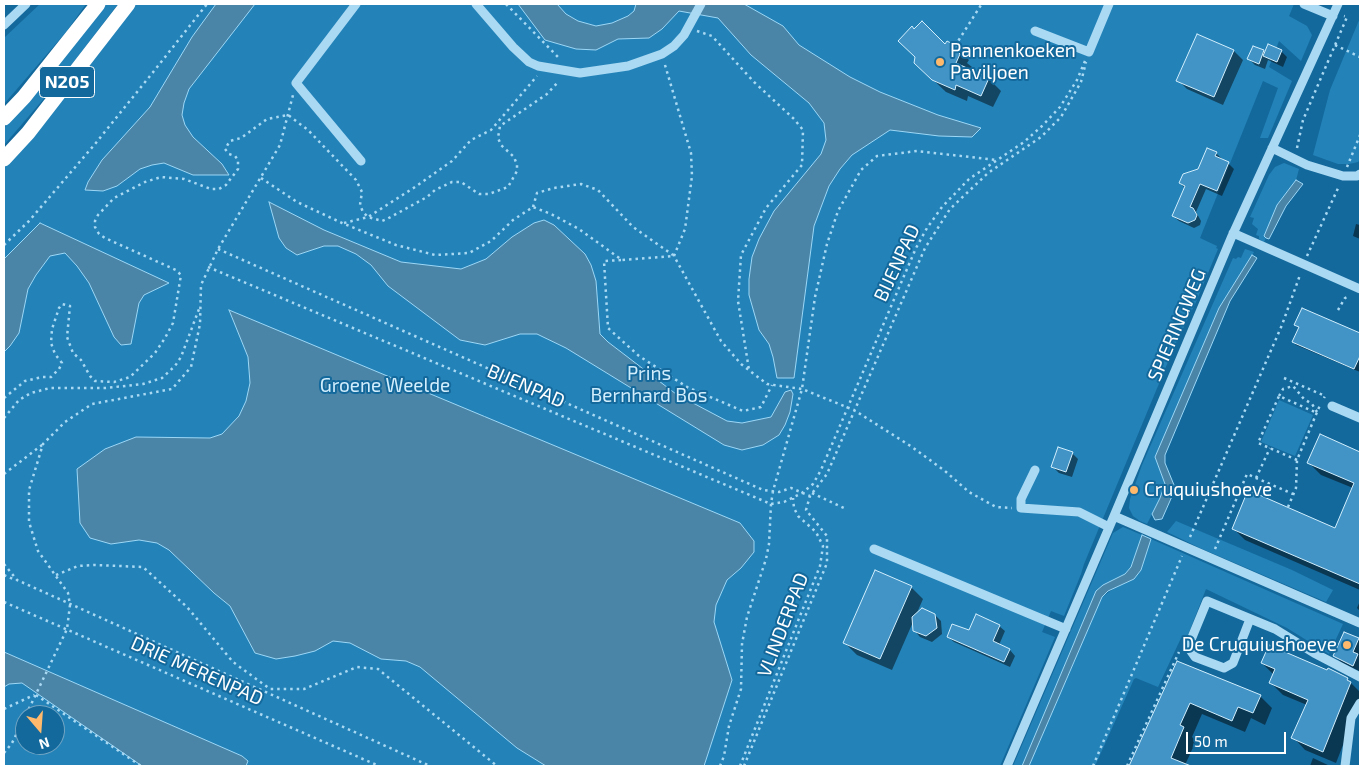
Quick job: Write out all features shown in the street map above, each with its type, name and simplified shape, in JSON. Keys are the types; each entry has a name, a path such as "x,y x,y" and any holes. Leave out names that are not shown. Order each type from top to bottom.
{"highway":[{"name":"N205","path":"4,118 24,97 98,4"},
{"name":"N205","path":"4,159 28,133 128,4"}],"street":[{"path":"4,26 26,4"},
{"path":"356,4 296,84 362,161"},
{"path":"476,4 513,48 529,62 564,72 580,73 628,66 662,54 674,46 688,28 701,4"},
{"path":"1035,31 1088,52 1109,4"},
{"path":"1304,4 1333,16"},
{"name":"SPIERINGWEG","path":"1007,766 1233,233 1338,4"},
{"path":"1272,148 1306,165 1343,176 1357,176 1360,174"},
{"path":"1233,233 1303,264 1357,291"},
{"path":"1332,406 1360,418"},
{"path":"1035,470 1021,499 1021,508 1079,512 1109,528"},
{"path":"1114,516 1360,623"},
{"path":"874,549 1066,629"},
{"path":"1250,619 1233,663 1224,668 1195,657 1188,647 1207,601 1275,629 1314,653 1360,677"},
{"path":"1345,766 1351,718 1360,703"}],"path":[{"path":"4,245 29,221 95,144 154,72 206,4"},
{"path":"4,398 25,382 42,377 52,377 59,368 62,363 55,354 51,343 52,329 62,304 70,306 67,337 73,353 81,360 95,381 114,382 124,380 141,367 160,345 174,323 181,275 176,270 99,234 95,227 98,215 114,198 145,182 161,177 184,179 211,189 219,189 226,185 238,168 238,160 225,149 230,141 241,138 267,119 288,115 308,130 356,180 362,192 360,205 362,212 368,217 382,221 452,182 465,184 479,194 489,194 508,187 515,176 518,165 514,157 501,145 498,138 500,126 547,94 561,79 564,72 563,63 559,58 506,4"},
{"path":"955,46 981,5"},
{"path":"1294,159 1303,120 1347,17"},
{"path":"688,28 712,36 754,82 794,119 803,130 802,165 766,208 741,255 738,301 749,370"},
{"path":"1334,45 1360,56"},
{"path":"742,766 827,563 827,536 806,510 811,494 827,474 926,248 950,209 988,173 1041,137 1061,117 1081,82 1088,52"},
{"name":"BIJENPAD","path":"208,267 771,504 784,502 802,493 813,484 821,470 916,248 927,228 954,192 969,179 1024,142 1060,107 1077,80 1088,52"},
{"path":"662,54 691,153 692,176 685,229 674,256"},
{"path":"342,223 368,217 415,187 452,160 472,140 491,130 544,67"},
{"path":"4,474 43,444 65,422 92,404 172,389 191,367 200,324 201,285 218,249 280,145 296,84"},
{"path":"1093,766 1282,325 1303,264 1360,135"},
{"path":"720,766 724,756 729,726 741,689 742,644 746,617 766,559 773,491 802,389 815,296 827,244 838,211 861,170 877,156 917,151 997,160"},
{"path":"261,178 297,202 342,223 396,245 435,255 469,253 491,241 513,220 532,207 537,193 581,184 598,190 633,227 674,256 721,341 741,364 767,384 802,389 854,410 912,447 970,492 996,507 1021,508"},
{"path":"532,207 551,214 579,229 622,260"},
{"path":"218,249 763,490 779,492 791,488 844,508"},
{"path":"674,256 604,261 608,328 639,356 687,387 743,411 762,407 772,385"},
{"path":"1338,310 1345,298 1357,291"},
{"path":"4,418 19,400 32,392 50,388 116,387 143,384 162,378 175,366 181,357 201,306"},
{"path":"1284,378 1325,396 1297,460 1297,476 1288,507"},
{"path":"1294,384 1283,389 1278,396 1258,443 1297,460"},
{"path":"1294,384 1303,398 1312,404 1317,413"},
{"path":"1278,396 1317,413"},
{"path":"1297,404 1303,398"},
{"path":"30,705 67,629 70,605 68,593 38,551 29,522 29,490 43,444"},
{"path":"1256,478 1270,448"},
{"path":"1211,558 1247,474 1293,494"},
{"name":"VLINDERPAD","path":"742,766 820,566 823,546 816,532 798,516 794,508 793,498"},
{"path":"4,564 17,580"},
{"path":"56,575 78,566 143,567 186,607 233,662 270,689 304,689 357,668 378,669 497,766"},
{"path":"4,575 430,766"},
{"name":"DRIE MERENPAD","path":"4,602 379,766"},
{"path":"1128,766 1181,646 1188,647"},
{"path":"4,709 36,694"},
{"path":"36,694 141,766"},
{"path":"4,753 15,738"}],"green space":[{"path":"40,4 86,4 66,32 4,104 4,38"},
{"path":"104,4 118,4 59,81 4,145 4,128"},
{"name":"Groene Weelde","path":"136,4 1294,4 1289,16 1307,26 1312,35 1301,61 1279,41 1269,67 1292,81 1268,138 1260,138 1278,88 1263,81 1200,238 1217,246 1216,248 1218,249 1196,302 1175,345 1064,616 1051,611 1042,632 1055,637 1000,766 4,766 4,166 25,143"},
{"path":"1360,18 1360,160 1349,164 1338,164 1313,155 1330,90"},
{"path":"1284,163 1299,169 1296,180 1277,205 1264,236 1266,238 1264,242 1256,235 1258,229 1252,224 1254,218 1250,217 1269,175 1275,167"},
{"path":"1245,249 1254,252 1219,308 1155,457 1165,484 1147,524 1133,516 1129,508 1130,499 1142,465 1233,258 1241,258"},
{"path":"1279,400 1313,415 1295,456 1261,442"},
{"path":"1176,521 1292,570 1333,590 1326,602 1200,548 1167,532"},
{"path":"1123,527 1142,535 1131,567 1125,574 1103,585 1096,591 1022,766 1013,766 1113,533"},
{"path":"1151,539 1343,624 1329,654 1287,628 1206,589 1186,640 1181,638 1158,687 1136,678 1134,679 1095,766 1029,766 1102,597 1141,569"}],"shaded area":[{"path":"216,4 255,4 189,89 182,115 185,125 193,137 222,164 229,175 193,175 164,163 140,169 117,186 103,191 85,190 102,160 150,107 192,37"},
{"path":"518,4 557,4 566,14 578,21 596,26 612,23 628,16 634,11 636,4 744,4 783,26 799,45 850,77 880,92 938,115 981,128 972,137 939,136 890,130 852,155 840,169 829,186 814,226 794,378 777,378 769,344 759,330 749,295 752,257 774,211 821,154 826,140 824,123 809,103 751,55 718,18 679,11 662,29 649,38 618,39 596,50 576,49 545,40"},
{"path":"1296,180 1303,184 1286,206 1269,239 1266,238 1264,236 1277,205"},
{"path":"269,202 324,230 401,262 461,269 486,259 512,237 534,223 544,220 554,225 585,254 591,265 596,281 600,334 608,342 676,394 727,421 742,423 771,417 785,392 791,390 793,394 790,412 785,425 779,435 763,445 742,450 724,445 566,348 537,334 520,334 485,345 460,340 388,286 371,265 356,254 338,246 324,246 297,255 286,248 279,238"},
{"path":"40,223 169,283 144,295 139,303 131,344 121,345 114,337 89,283 65,253 50,256 36,275 28,289 19,333 4,352 4,259"},
{"path":"1252,255 1257,258 1230,301 1165,455 1165,463 1174,485 1173,494 1162,519 1155,520 1152,514 1165,484 1155,457 1219,308"},
{"path":"229,310 740,523 754,541 754,552 741,568 727,580 716,605 714,622 732,680 704,766 546,766 517,748 420,667 406,661 381,659 350,643 333,641 315,651 276,659 255,653 230,606 169,550 157,543 139,540 111,544 90,538 80,523 77,469 105,449 136,437 210,438 222,434 239,416 246,401 250,383 248,357"},
{"path":"1142,535 1151,539 1141,570 1134,579 1108,591 1102,597 1029,766 1022,766 1096,591 1103,585 1125,574 1131,567"},
{"path":"4,652 242,756 248,761 246,766 142,766 65,713 65,705 54,705 22,683 9,684 4,687"}],"building":[{"path":"922,21 945,44 947,41 958,47 956,50 960,54 956,63 989,78 981,96 956,85 955,90 932,80 914,63 915,57 898,41 912,26 914,29"},
{"path":"1197,34 1234,50 1214,97 1176,81"},
{"path":"1268,44 1282,50 1277,62 1263,56"},
{"path":"1253,46 1264,50 1259,64 1247,59"},
{"path":"1207,148 1217,152 1215,156 1229,162 1217,191 1200,184 1190,207 1193,208 1197,215 1195,220 1188,223 1172,216 1185,186 1179,183 1183,174 1198,169"},
{"path":"1302,308 1360,333 1360,356 1354,369 1292,342 1299,327 1294,325"},
{"path":"1320,434 1360,452 1360,584 1232,529 1248,490 1335,528 1354,483 1307,463"},
{"path":"1058,447 1073,452 1066,472 1051,467"},
{"path":"875,570 912,586 880,659 843,643"},
{"path":"922,608 935,614 937,628 926,636 913,631 912,617"},
{"path":"976,614 1000,625 993,641 1010,649 1004,662 947,637 952,624 969,630"},
{"name":"De Cruquiushoeve","path":"1344,632 1359,638 1353,652 1358,654 1353,666 1333,656"},
{"path":"1269,645 1327,670 1328,668 1348,678 1347,680 1351,682 1323,752 1291,738 1308,700 1269,683 1275,669 1261,663"},
{"path":"1177,661 1261,695 1253,713 1238,707 1232,721 1190,703 1180,725 1184,727 1171,758 1191,766 1129,766"}],"place":[{"name":"Pannenkoeken Paviljoen","path":"940,62"},
{"name":"Cruquiushoeve","path":"1134,490"},
{"name":"De Cruquiushoeve","path":"1347,645"}],"park label":[{"name":"Prins Bernhard Bos","path":"649,385"}]}
